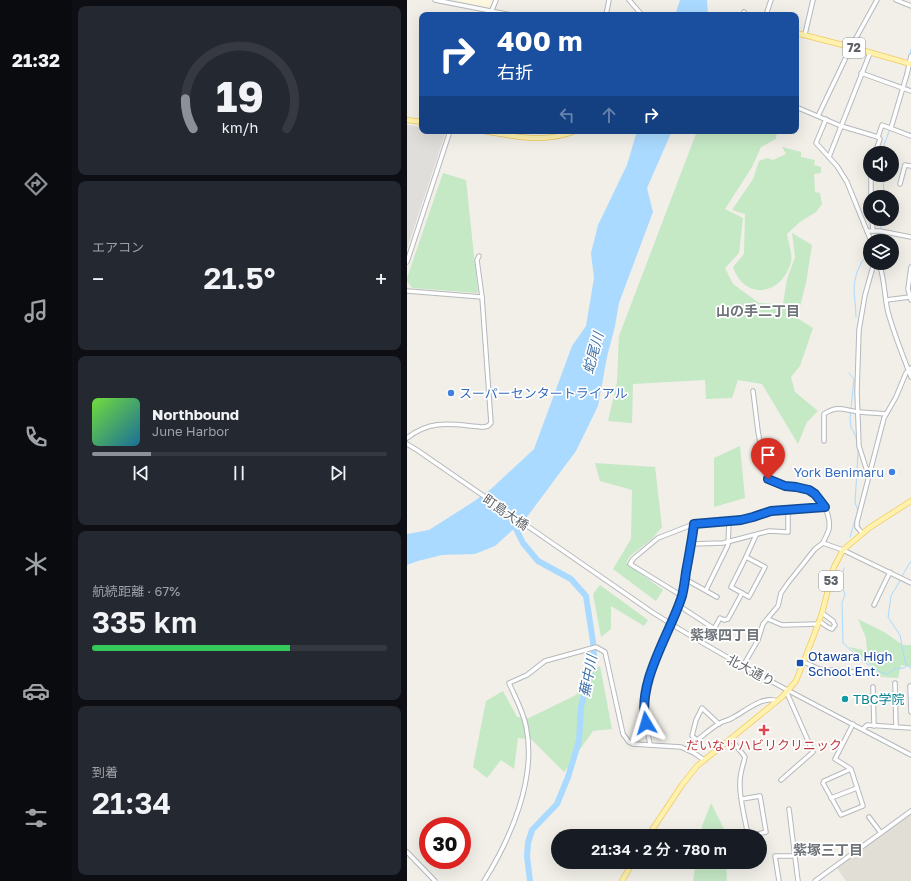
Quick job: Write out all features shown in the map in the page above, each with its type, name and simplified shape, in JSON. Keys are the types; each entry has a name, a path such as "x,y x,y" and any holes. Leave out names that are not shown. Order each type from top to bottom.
{"main road":[{"name":"72","path":"799,33 910,64"},
{"path":"407,120 419,122"},
{"path":"506,134 543,139 566,134"},
{"name":"53","path":"654,829 682,785 704,760 777,701 796,681 819,622 835,568 843,550 863,533 911,502"},
{"path":"623,881 629,869"}],"street":[{"path":"435,0 487,12"},
{"path":"491,12 495,0"},
{"path":"607,12 609,0"},
{"path":"629,0 640,12"},
{"path":"767,12 771,0"},
{"path":"805,34 813,0"},
{"path":"818,116 851,47 877,0"},
{"path":"896,0 911,6"},
{"path":"829,157 870,53"},
{"path":"891,128 911,56"},
{"path":"861,73 911,91"},
{"path":"799,108 841,126 878,137"},
{"path":"826,119 816,143 837,166 847,182 868,234"},
{"path":"878,146 880,139 878,137 881,125 911,136"},
{"path":"407,262 449,134"},
{"path":"900,184 905,165 911,166"},
{"path":"873,226 873,231"},
{"path":"867,231 911,237"},
{"path":"407,438 419,430 435,424 484,427 491,423 482,296 477,260 479,256"},
{"path":"885,300 910,299 908,289 911,267"},
{"path":"871,471 866,468 859,446 859,412 857,392 859,330 865,294 872,270"},
{"path":"882,270 884,276 885,300 888,313 910,369 911,377"},
{"path":"407,291 482,296"},
{"path":"863,533 857,527 857,522 886,414 897,397 910,369"},
{"path":"743,666 758,640 763,624 778,606 781,593 815,549 823,543 829,530 829,518 825,507 815,494 809,490 785,486 768,479 766,476 753,391"},
{"path":"824,441 824,414 831,409 840,408 859,412 886,414"},
{"name":"町島大橋","path":"407,444 537,533"},
{"path":"682,596 630,564 633,559 658,538 694,524 729,522 753,517 771,511 825,507"},
{"path":"691,544 729,542 769,531 788,532 788,510"},
{"path":"706,590 729,542 729,522"},
{"path":"650,744 643,714 643,703 650,675 682,596 694,524"},
{"name":"北大通り","path":"537,533 652,612 689,635 788,691 911,755"},
{"path":"746,557 765,567 749,596 731,587 756,535"},
{"path":"823,543 843,550 911,583"},
{"path":"874,605 890,572"},
{"path":"685,579 717,597"},
{"path":"678,605 713,628 720,618 724,620 728,619 742,593"},
{"path":"768,619 782,625 819,622 824,623 828,628 832,629 835,625 833,621 822,613"},
{"path":"484,881 508,838 522,798 527,768 529,746 526,726 509,683 527,675 545,661 596,647 605,652 623,734 629,742 633,744 681,747 704,760"},
{"path":"804,662 819,669 854,672"},
{"path":"895,683 896,727"},
{"path":"909,686 911,712"},
{"path":"873,687 874,726"},
{"path":"781,780 813,752 788,691"},
{"path":"694,753 697,740 719,724 756,704 773,699 777,701"},
{"path":"697,740 692,736 696,720 702,708 719,724"},
{"path":"851,769 824,781 823,783 841,815 863,806 851,769 835,759 853,724"},
{"path":"863,729 867,725 911,728"},
{"path":"731,738 745,757 740,777 742,799 748,836 766,832 760,796 742,799"},
{"path":"831,798 857,788"},
{"path":"789,809 798,881"},
{"path":"815,881 911,811"},
{"path":"869,817 881,833"},
{"path":"407,852 435,881"},
{"path":"779,881 775,856 795,856"}],"shaded area":[{"path":"455,0 493,0 490,8"},
{"path":"407,125 419,127 419,134 445,134 407,249"},
{"path":"911,813 911,881 846,881 837,868"}],"green space":[{"path":"696,134 777,134 776,139 761,147 752,167 725,209 743,218 739,253 725,268 733,284 759,303 783,304 787,279 795,257 792,233 812,245 806,283 797,318 813,328 800,366 791,377 795,392 818,411 807,422 798,444 762,384 738,380 732,398 706,399 705,380 633,384 632,423 608,421 617,382 619,336"},
{"path":"782,147 801,152 801,157 815,160 814,165 821,167 821,173 814,174 815,192 820,193 822,204 816,212 800,222 787,234 791,252 791,262 780,282 763,290 754,290 746,286 739,278 733,267 744,254 745,214 732,210 753,179 759,161 767,158 773,160 786,154"},
{"path":"443,173 466,180 478,293 412,288 407,281"},
{"path":"740,446 745,498 714,507 714,458"},
{"path":"595,463 655,467 662,527 652,539 630,556 626,563 663,590 656,601 613,569 631,539 632,490 600,481"},
{"path":"600,585 648,620 644,626 611,606 611,629 601,637 593,594"},
{"path":"858,619 884,632 903,645 911,645 911,667 901,665 898,678 881,677 868,662 849,647 867,651 866,638"},
{"path":"600,666 612,729 593,731 564,772 532,740 518,738 514,769 501,760 487,778 473,767 486,701 503,691 517,717 529,718 576,695 593,670"},
{"path":"711,803 724,829 702,829"},
{"path":"695,869 726,869 727,881 693,881"}],"water":[{"path":"680,0 707,0 708,12 676,12"},
{"name":"蛇尾川","path":"636,134 671,134 647,188 653,212 619,303 598,406 576,451 527,517 495,546 475,554 442,555 407,565 407,534 429,530 473,502 491,489 534,449 572,346 586,326 594,278 591,253 598,225 627,165"}],"waterway":[{"path":"910,55 911,49"},
{"path":"884,146 890,129"},
{"path":"883,182 884,190"},
{"path":"880,234 881,226"},
{"path":"856,317 854,287 859,268 863,260"},
{"path":"849,373 854,379 850,418 851,427 856,437 858,453 855,503 858,510 850,537"},
{"name":"蕪中川","path":"512,521 523,543 538,561 571,579 586,596 594,656 581,707 579,741 568,777 557,804 532,830 528,843 527,856 530,881"},
{"path":"902,576 911,561"},
{"path":"844,568 841,583 845,594 842,603 843,643 863,661 881,672 887,674 895,669 907,666"},
{"path":"901,579 891,596 888,617 900,635 905,662 911,669"}],"place":[{"name":"スーパーセンタートライアル","path":"451,393"},
{"name":"York Benimaru","path":"892,472"},
{"name":"Otawara High School Ent.","path":"800,663"},
{"name":"TBC学院","path":"845,699"},
{"name":"だいなリハビリクリニック","path":"764,730"}],"district":[{"name":"山の手二丁目","path":"758,311"},
{"name":"紫塚四丁目","path":"725,635"},
{"name":"紫塚三丁目","path":"828,850"}],"route":[{"path":"646,723 643,714 643,703 650,675 682,596 694,524 741,520 771,511 825,507 815,494 809,490 785,486 768,479"}]}
